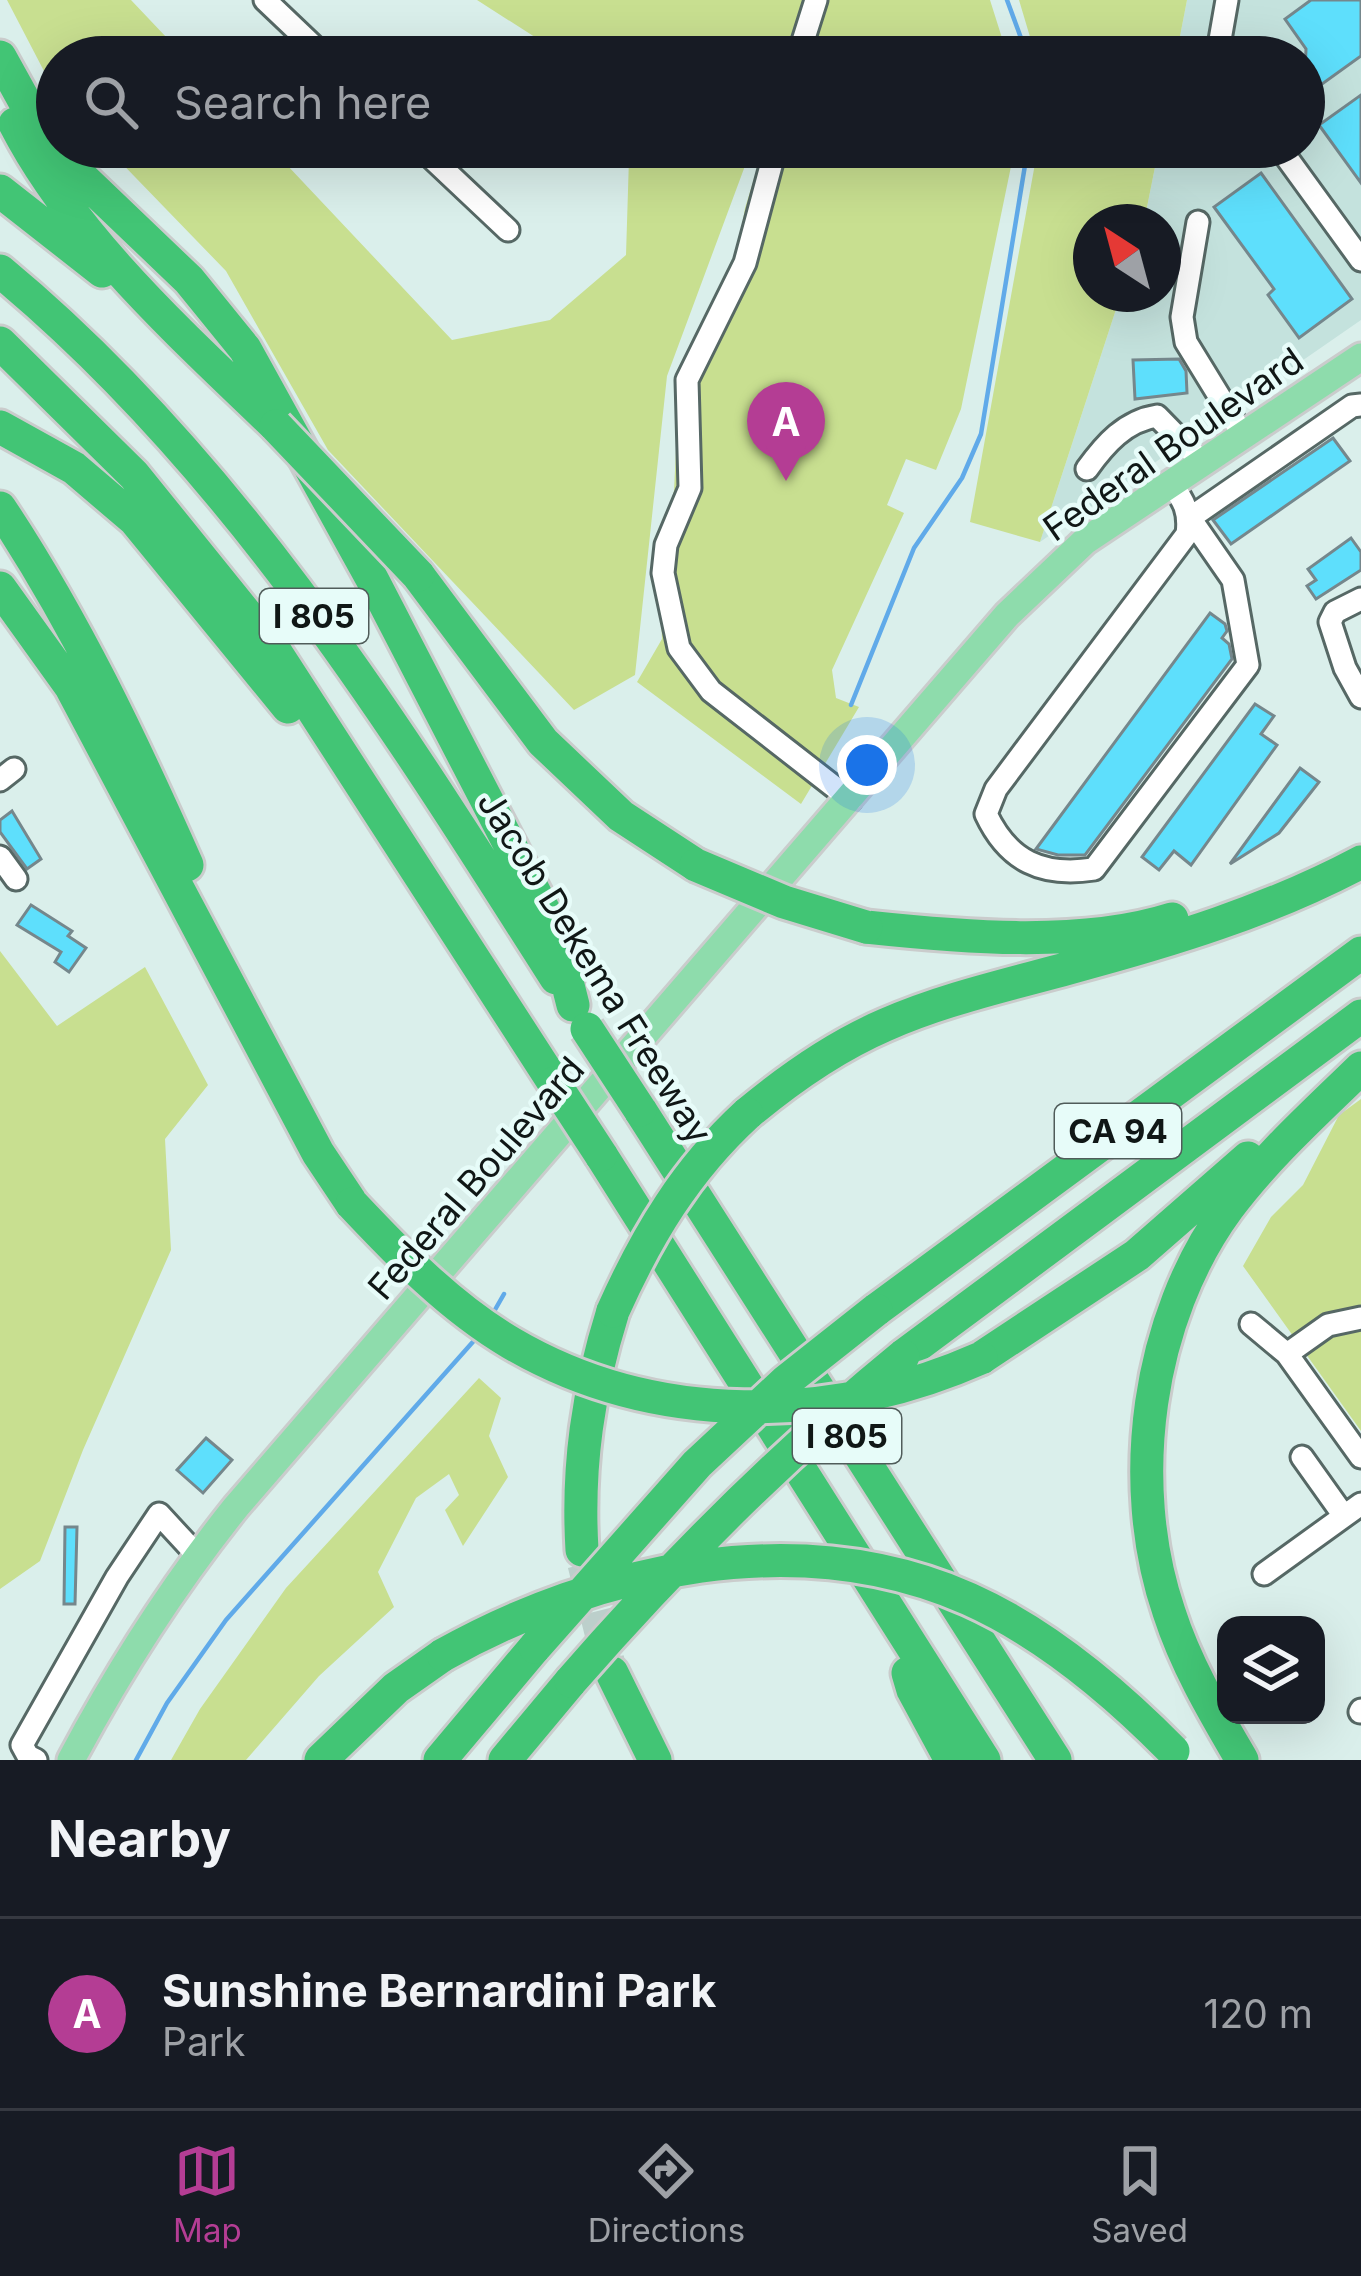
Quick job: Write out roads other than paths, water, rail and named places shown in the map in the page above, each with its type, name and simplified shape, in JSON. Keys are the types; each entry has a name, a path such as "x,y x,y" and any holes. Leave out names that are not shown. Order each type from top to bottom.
{"highway":[{"path":"0,57 36,120"},
{"path":"0,96 36,158"},
{"path":"42,168 74,216 184,338 276,425 418,575 543,742 621,817 696,865 784,902 866,927 1041,938 1152,925 1361,859"},
{"path":"73,168 189,280 254,364 554,930 580,1017"},
{"path":"0,191 184,338"},
{"name":"Jacob Dekema Freeway","path":"0,271 69,328 176,440 273,558 417,760 1055,1760"},
{"name":"I 805","path":"0,343 134,475 271,645 984,1760"},
{"path":"0,427 74,468 135,520 244,650 431,893"},
{"path":"0,508 62,604 125,728 295,1108"},
{"path":"0,588 71,687 318,1153 352,1204 476,1320 537,1357 628,1391 714,1406 804,1406 916,1384 981,1358 1137,1255 1361,1066"},
{"path":"582,1550 583,1427 614,1310 666,1207 703,1159 747,1114 826,1055 884,1025 956,999 1226,921 1297,895 1361,859"},
{"name":"CA 94","path":"440,1760 697,1464 785,1382 1361,953"},
{"name":"CA 94","path":"505,1760 571,1681 719,1522 902,1356 1361,1016"},
{"path":"1242,1760 1194,1676 1156,1564 1148,1493 1154,1391 1185,1287 1227,1210 1267,1161 1361,1066"},
{"path":"320,1760 396,1688 443,1655 560,1598 636,1577 724,1564 850,1566 926,1584 997,1614 1077,1667 1177,1755"},
{"path":"895,1625 913,1690 952,1760"},
{"path":"612,1673 655,1760"}],"main road":[{"name":"Federal Boulevard","path":"71,1760 121,1666 197,1555 1007,615 1085,541 1361,357"}],"street":[{"path":"804,36 816,0"},
{"path":"1221,36 1227,0"},
{"path":"274,3 305,36"},
{"path":"442,168 508,230"},
{"path":"770,168 745,263 687,380 690,488 666,544 663,573 679,648 711,691 851,800"},
{"path":"1294,168 1361,260"},
{"path":"1198,222 1182,317 1186,342 1243,435"},
{"path":"1171,483 1190,518 1233,580 1248,665 1094,869 1042,869 998,838 986,814 991,801 1187,534 1190,518 1352,406 1361,405"},
{"path":"1087,470 1104,445 1138,419 1157,416 1202,462"},
{"path":"1361,599 1335,612 1330,622 1361,698"},
{"path":"0,857 16,879"},
{"path":"1287,1354 1328,1325 1361,1318"},
{"path":"1252,1324 1287,1354 1361,1457"},
{"path":"1264,1574 1352,1510 1302,1457"},
{"path":"36,1760 22,1745 117,1577 159,1514 197,1555"}],"waterway":[{"path":"1007,0 1020,36"},
{"path":"851,705 914,548 962,478 981,434 1025,168"},
{"path":"492,1315 504,1294"},
{"path":"136,1760 167,1703 226,1620 479,1335"}],"tunnel":[{"path":"584,1564 609,1665"}],"place":[{"name":"Sunshine Bernardini Park","path":"786,481"}]}
